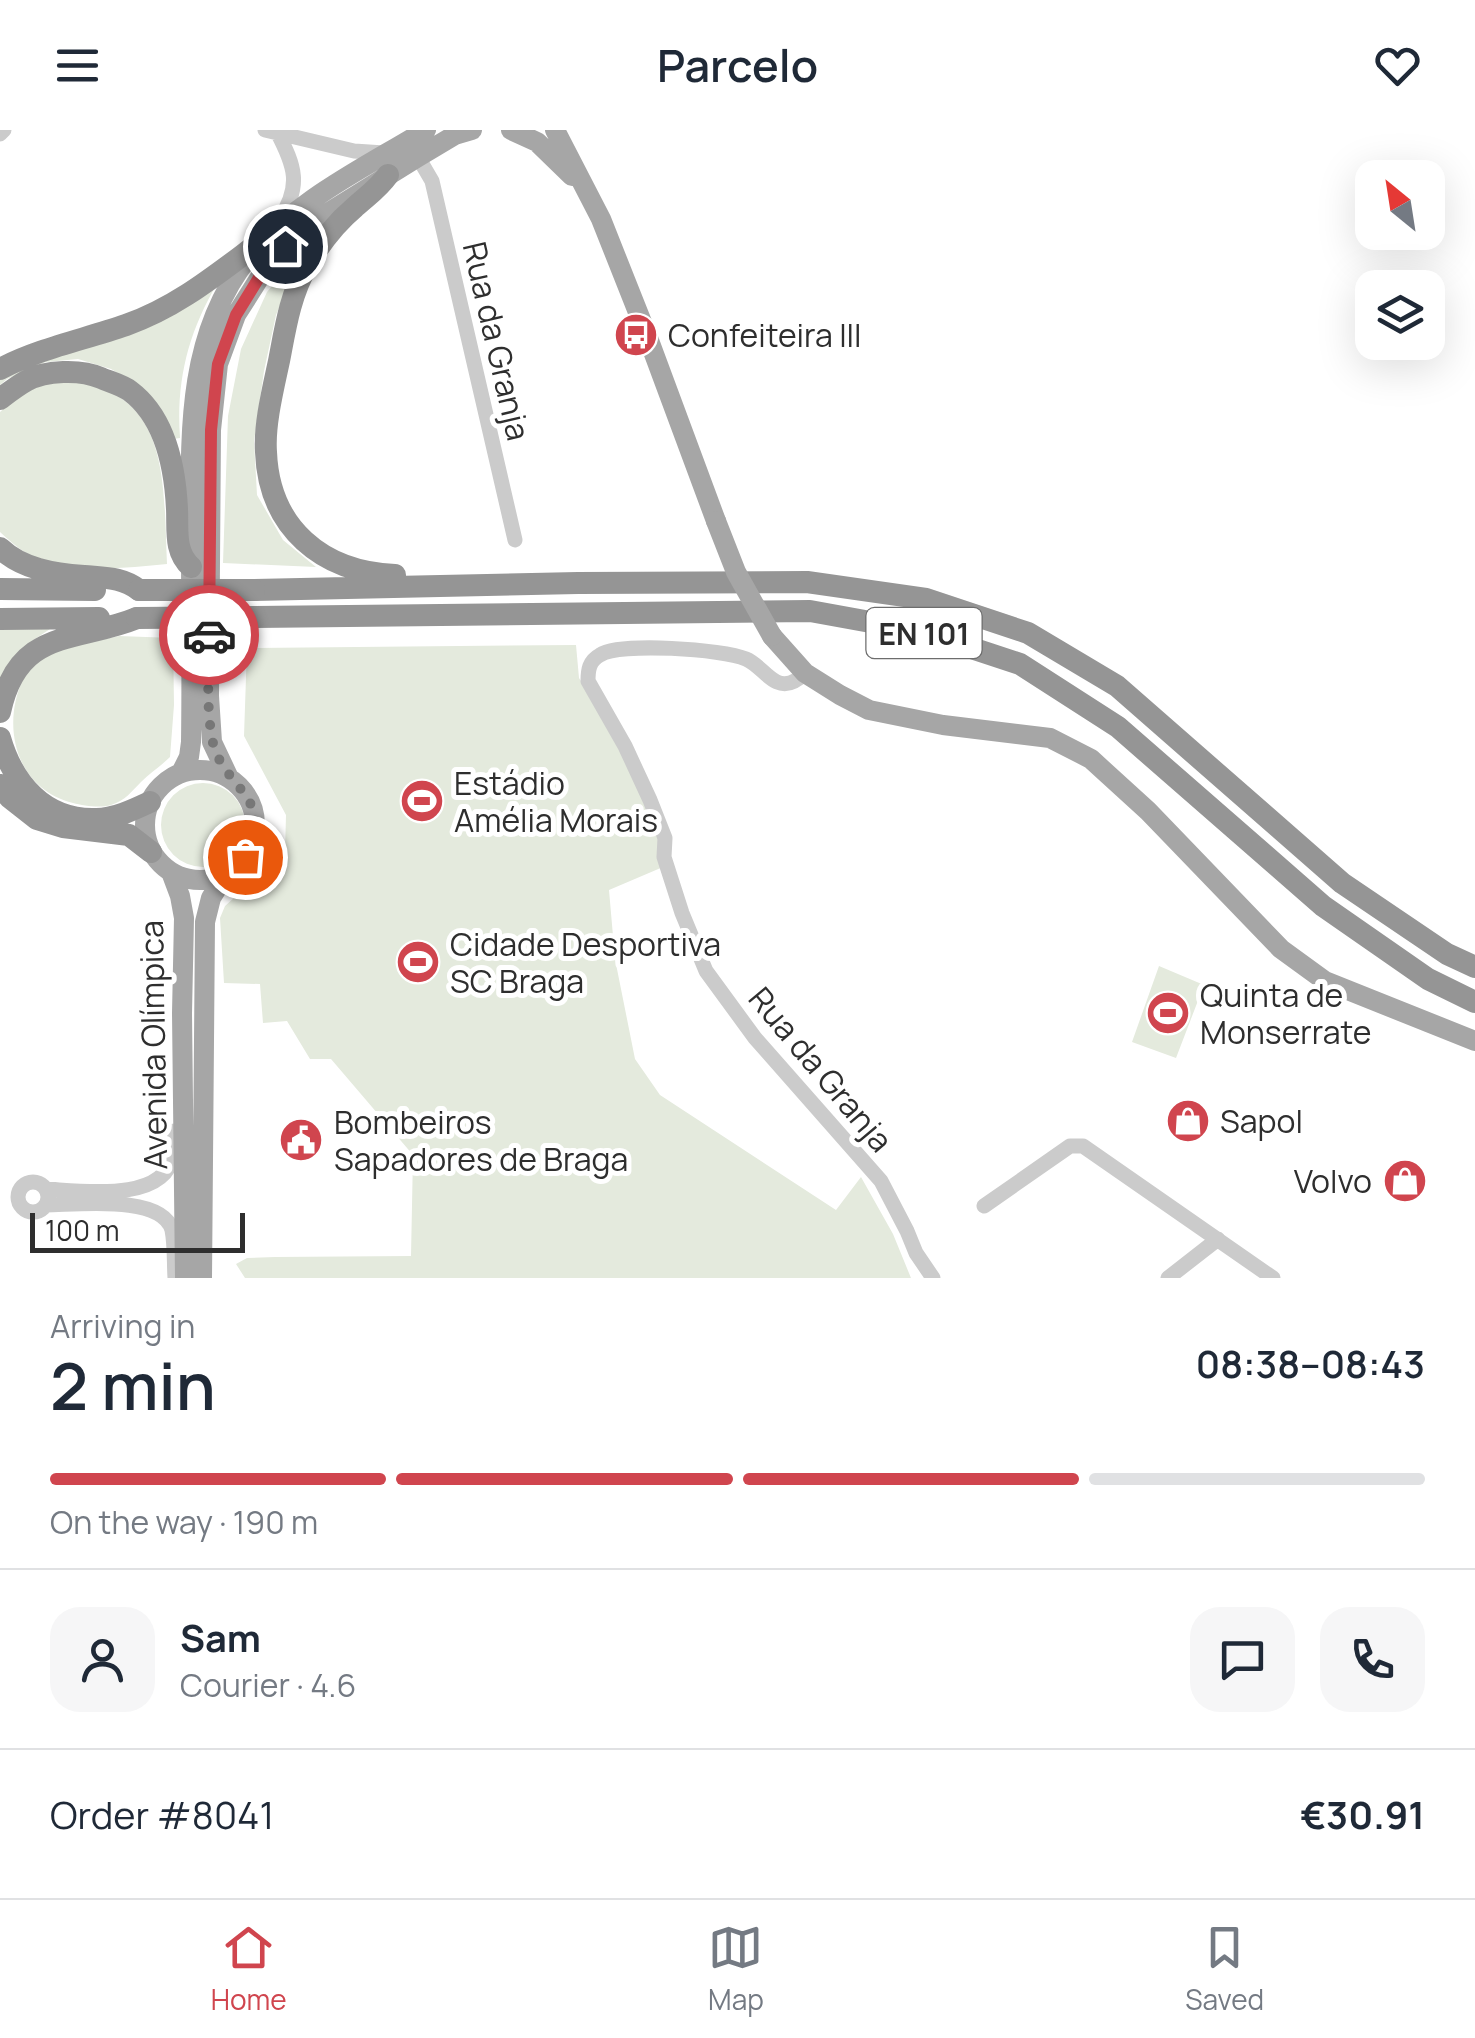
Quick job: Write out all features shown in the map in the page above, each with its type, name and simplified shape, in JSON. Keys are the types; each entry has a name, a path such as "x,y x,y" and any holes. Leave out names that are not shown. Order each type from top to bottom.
{"highway":[{"path":"386,164 379,188 334,228 305,268 289,311 274,382 266,449 269,484 281,512 298,535 326,559 374,574 552,576 578,583"},
{"path":"0,369 165,308 203,286 271,234"},
{"path":"0,399 29,379 62,372 95,375 128,390 152,414 168,445 176,486 178,547 191,567"},
{"path":"0,548 10,557 44,571 114,578 139,590"},
{"name":"EN 101","path":"0,590 807,582 926,599 1028,633 1117,686 1342,883 1447,954 1475,968"},
{"name":"EN 101","path":"0,619 810,611 920,632 1020,664 1118,727 1323,906 1428,979 1475,1002"},
{"path":"0,712 14,672 32,654 52,641 138,618"},
{"path":"0,738 14,774 38,800 55,811 96,819 150,802"},
{"path":"0,785 37,819 64,827 130,835 151,852"}],"main road":[{"path":"386,164 426,130"},
{"path":"180,774 191,742 194,386 218,308 248,258 306,202 386,164 418,157 472,130"},
{"name":"EN 101","path":"511,130 536,142 590,197"},
{"name":"EN 101","path":"556,130 601,219 736,572 772,636 805,673 869,710 943,725 1050,738 1091,760 1148,811 1281,949 1325,980 1475,1041"},
{"name":"Avenida Olímpica","path":"202,1278 205,922 211,898 226,874 252,846 256,820 248,796 230,778 212,742 211,430 218,364 236,315 268,263 302,229 386,164"},
{"path":"151,852 144,822 150,802 166,782 180,774 206,770 230,778"},
{"name":"Avenida Olímpica","path":"151,852 181,878 203,880 226,874"},
{"name":"Avenida Olímpica","path":"171,872 184,918 185,1278"}],"street":[{"path":"273,131 354,151 386,164"},
{"path":"271,234 291,202 295,183 290,156 273,131"},
{"name":"Rua da Granja","path":"418,157 432,181 515,540"},
{"name":"Rua da Granja","path":"805,673 797,681 776,682 749,660 718,651 622,649 603,652 592,661 588,682 650,800 665,838 664,857 682,913 706,971 755,1038 881,1181 916,1253 933,1278"},
{"path":"46,1197 147,1187 166,1172 174,1157 174,1032 182,1014"},
{"path":"984,1206 1070,1146 1084,1146 1273,1278"},
{"path":"0,1199 19,1200 20,1191 29,1183 41,1184 46,1197"},
{"path":"46,1197 136,1205 157,1212 172,1229 174,1278"},
{"path":"1168,1278 1218,1239"}],"shaded area":[{"path":"303,249 276,315 254,441 257,495 283,540 316,567 223,563 228,416 241,349 267,292"},
{"path":"217,284 198,321 186,358 180,397 180,438 173,439 138,385 111,369 78,359 46,362 0,385 0,376"},
{"path":"57,380 94,386 122,399 141,417 153,441 160,469 167,564 95,568 58,565 25,552 0,532 0,412 20,394"},
{"path":"0,629 50,629 29,643 0,680"},
{"path":"119,636 173,638 170,757 116,803 73,803 54,796 26,770 14,735 17,696 26,674 45,656"},
{"name":"Cidade Desportiva SC Braga","path":"576,645 579,678 613,730 661,838 663,867 609,890 615,959 635,1059 660,1095 836,1210 861,1177 893,1234 911,1278 245,1278 236,1264 247,1258 411,1256 413,1155 331,1059 310,1059 287,1021 263,1023 260,984 224,983 220,918 225,906 285,852 286,815 244,736 247,648"},
{"path":"203,783 226,790 238,802 245,825 238,848 226,860 203,867 180,860 168,848 161,825 168,802 180,790"},
{"name":"Quinta de Monserrate","path":"1159,966 1204,985 1176,1058 1132,1042"}],"way so far":[{"path":"209,635 212,742 230,778 248,796 256,820 252,846 245,857"}],"place":[{"name":"Confeiteira III","path":"636,335"},
{"name":"Estádio Amélia Morais","path":"422,801"},
{"name":"Cidade Desportiva SC Braga","path":"418,962"},
{"name":"Quinta de Monserrate","path":"1168,1013"},
{"name":"Sapol","path":"1188,1121"},
{"name":"Bombeiros Sapadores de Braga","path":"301,1140"},
{"name":"Volvo","path":"1405,1181"}],"route":[{"path":"209,635 211,430 218,364 236,315 268,263 285,246"}]}
